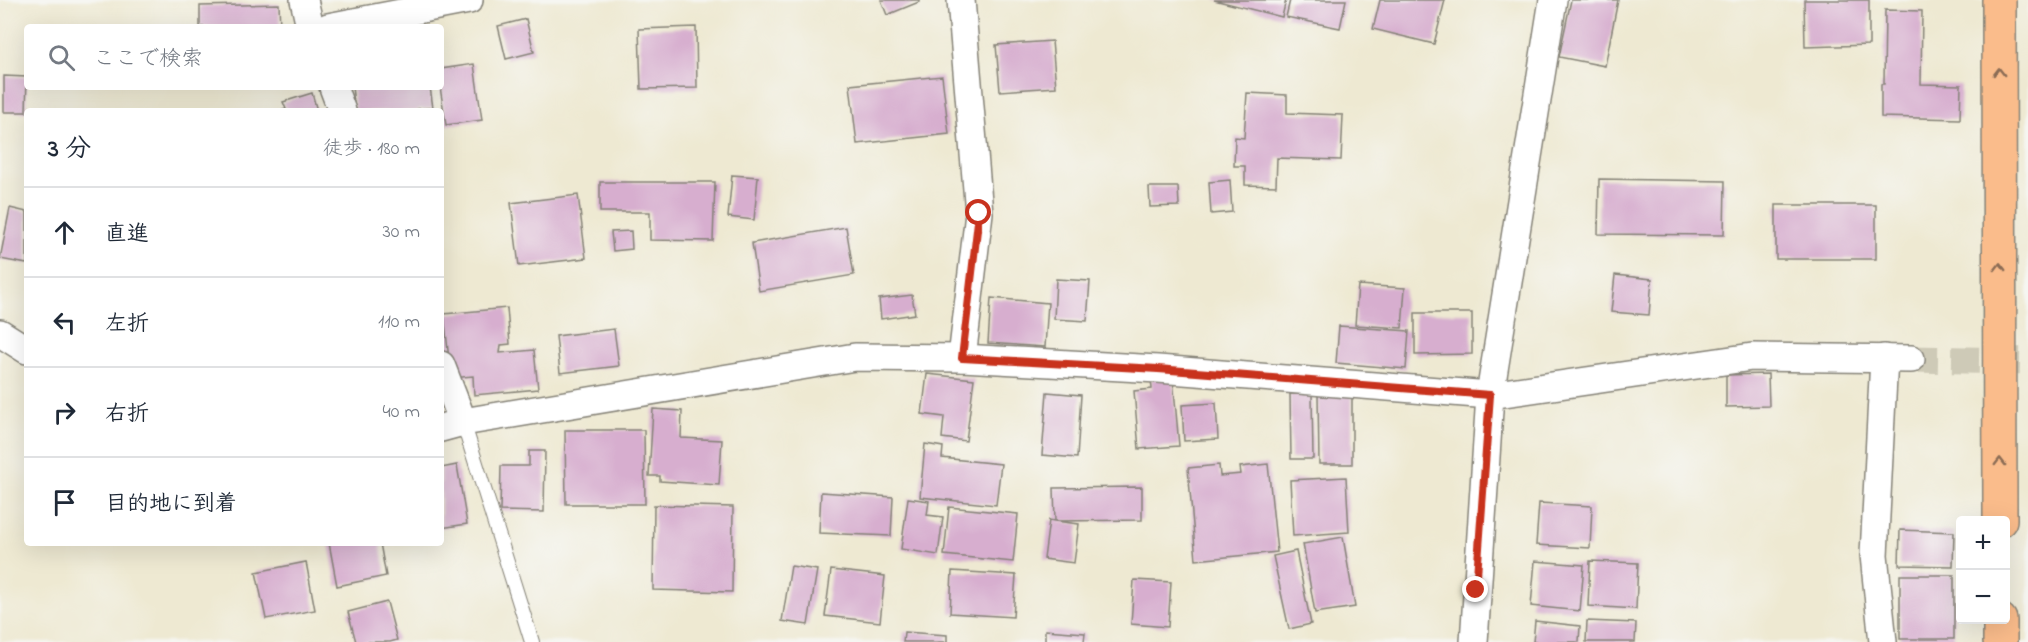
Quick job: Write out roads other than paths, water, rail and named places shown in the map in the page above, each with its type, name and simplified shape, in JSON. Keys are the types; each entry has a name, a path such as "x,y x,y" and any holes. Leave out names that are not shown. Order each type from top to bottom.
{"highway":[{"path":"1999,0 2000,516"},
{"path":"2000,624 2000,642"}],"street":[{"path":"304,0 309,24"},
{"path":"344,24 469,0"},
{"path":"961,0 979,213 962,358"},
{"path":"1474,642 1490,395 1553,0"},
{"path":"334,90 341,108"},
{"path":"0,333 24,348"},
{"path":"444,381 452,425 855,357 962,358 1158,369 1490,395 1752,357 1911,359"},
{"path":"1883,642 1874,555 1884,358"}],"lane":[{"path":"452,425 532,642"}],"tunnel":[{"path":"1911,359 2028,361"}]}
